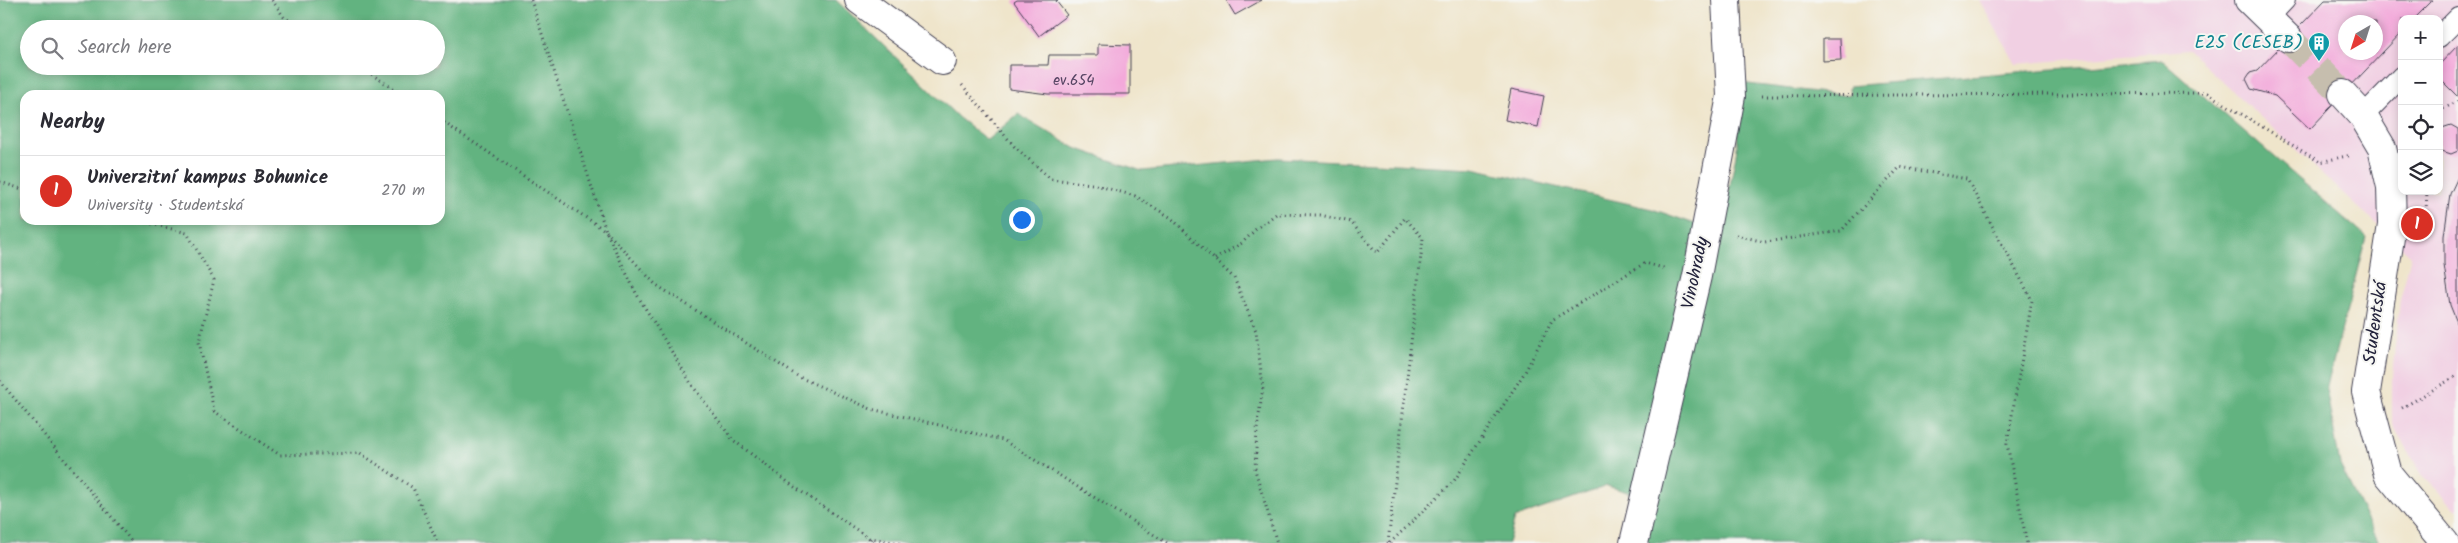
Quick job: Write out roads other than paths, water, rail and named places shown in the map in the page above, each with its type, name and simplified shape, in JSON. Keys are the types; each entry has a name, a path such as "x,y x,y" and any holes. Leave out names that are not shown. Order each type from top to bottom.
{"street":[{"path":"859,0 942,61"},
{"name":"Vinohrady","path":"1634,543 1697,276 1731,96 1726,0"},
{"path":"2267,6 2288,38"},
{"name":"Studentská","path":"2343,94 2362,116 2382,148 2391,187 2392,225 2366,392 2388,474 2443,542"}],"lane":[{"path":"2443,33 2458,18"},
{"path":"2362,116 2398,80"}],"tunnel":[{"path":"2288,38 2343,94"}],"place":[{"name":"E25 (CESEB)","path":"2319,62"},
{"name":"Univerzitní kampus Bohunice","path":"2417,224"}]}
